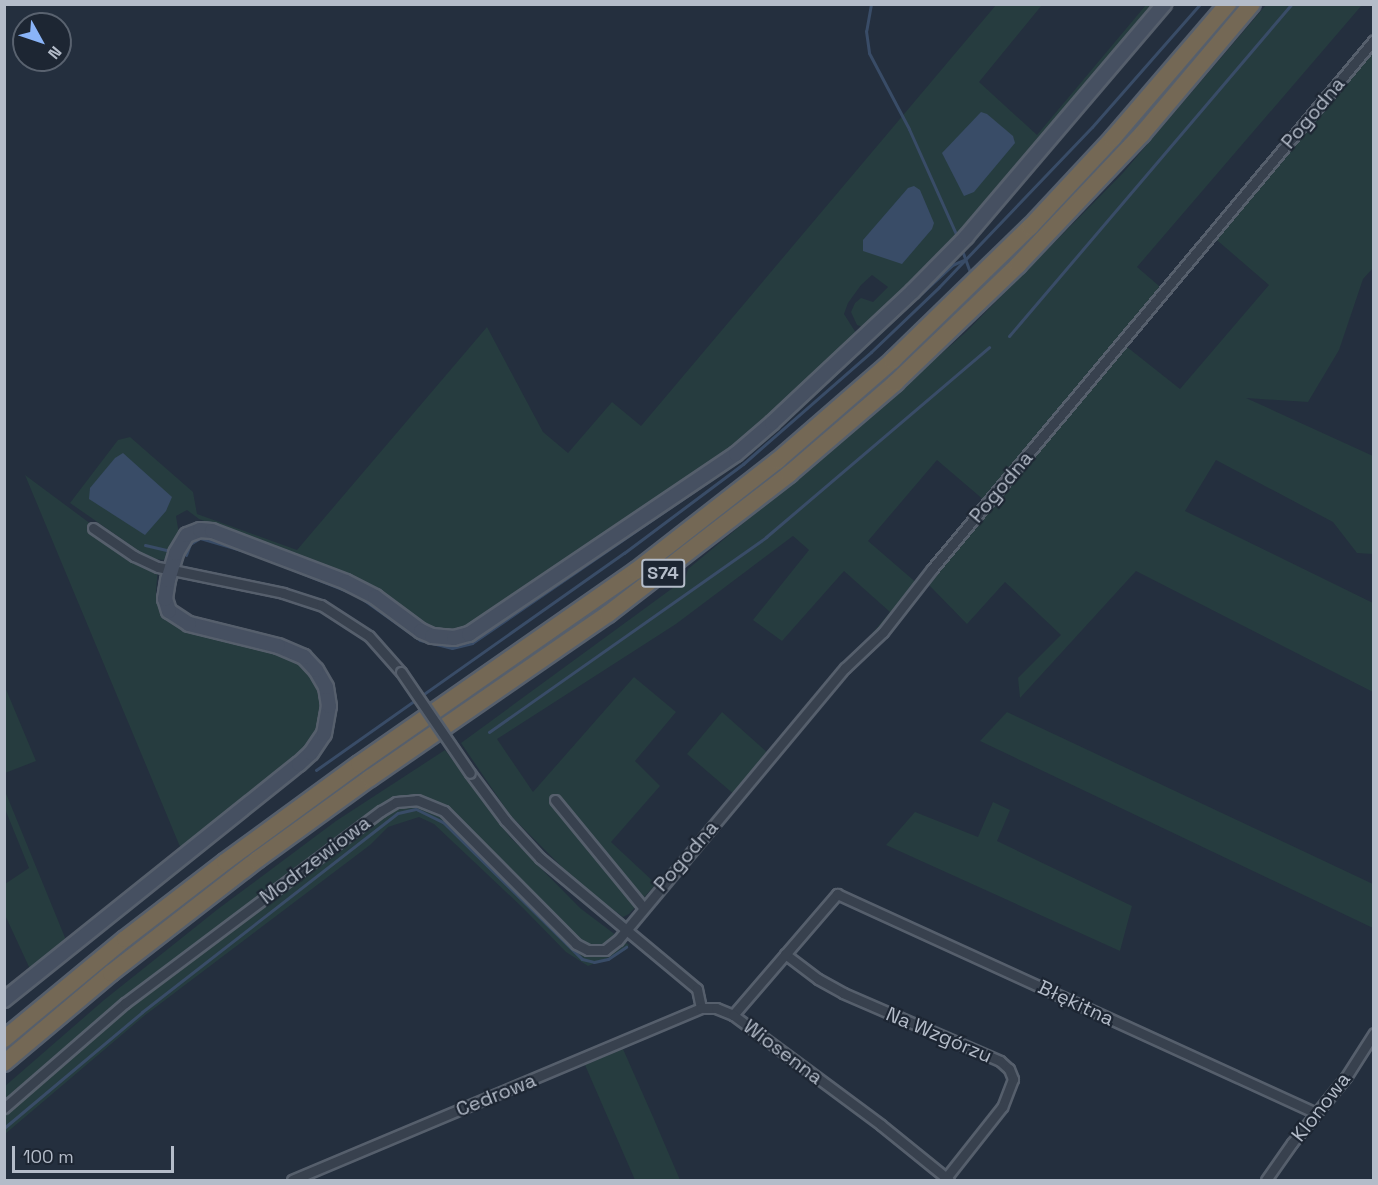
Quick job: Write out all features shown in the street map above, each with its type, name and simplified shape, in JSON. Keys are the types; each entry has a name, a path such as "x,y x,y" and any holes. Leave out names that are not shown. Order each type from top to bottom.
{"highway":[{"name":"S74","path":"4,1039 125,939 225,862 359,764 612,588 777,461 908,346 1030,227 1113,138 1228,4"},
{"name":"S74","path":"4,1063 111,973 250,866 370,778 616,608 789,474 903,375 1018,265 1142,134 1252,4"}],"street":[{"path":"4,1000 299,765 318,745 324,734 329,718 329,699 326,687 313,665 299,654 278,645 189,624 169,611 165,599 171,571 187,534 200,530 212,531 346,582 375,597 426,634 449,638 469,634 648,515 758,436 913,291 966,237 1164,4"},
{"name":"Pogodna","path":"625,929 778,751 845,668 883,632 932,568 1374,40"},
{"path":"93,528 134,556 171,571 283,593 321,605 369,636 401,672 505,820 540,858 697,989 701,1008"},
{"name":"Modrzewiowa","path":"4,1108 125,1003 396,802 417,800 444,811 576,944 588,950 605,950 625,929"},
{"path":"555,800 643,907"},
{"name":"Błękitna","path":"785,954 837,894 1316,1113"},
{"path":"733,1015 785,954"},
{"name":"Na Wzgórzu","path":"785,954 818,979 843,993 1000,1061 1009,1070 1013,1079 1002,1107 947,1179"},
{"name":"Wiosenna","path":"701,1008 716,1008 733,1015 881,1125 947,1179"},
{"name":"Cedrowa","path":"292,1180 701,1008"},
{"name":"Klonowa","path":"1266,1180 1346,1077 1374,1033"}],"green space":[{"path":"996,5 1042,5 979,82 1037,135 1146,5 1159,5 946,250 863,327 857,325 851,312 855,303 861,298 873,302 888,287 872,275 861,285 848,303 844,314 856,333 854,338 751,434 728,453 472,624 450,631 436,629 418,621 368,585 199,519 187,510 176,516 179,534 170,556 163,560 156,559 142,553 70,503 118,440 130,437 193,492 197,514 297,550 487,327 543,432 568,453 612,402 641,426"},
{"path":"1266,5 1362,5 1137,267 1165,291 985,501 937,460 868,541 919,585 1122,343 1180,389 1269,285 1211,235 1373,40 1373,268 1363,279 1339,350 1308,402 1246,398 1373,456 1373,554 1357,553 1333,522 1216,460 1185,511 1373,603 1373,692 1136,571 1020,698 1018,678 1061,635 1005,582 967,624 928,584 872,649 865,642 890,612 844,571 782,641 753,620 809,550 793,536 676,624 497,739 533,792 634,677 676,712 635,761 660,786 611,842 656,884 629,914 623,917 580,885 510,815 461,743 685,579 688,569 838,445 967,331 1122,174"},
{"path":"25,475 134,556 158,567 156,591 158,607 167,620 199,635 262,646 292,658 312,675 319,688 322,713 317,729 299,756 181,849"},
{"path":"5,687 36,761 4,773"},
{"path":"722,712 769,754 736,796 687,754"},
{"path":"1007,712 1373,884 1373,928 980,741"},
{"path":"445,750 510,837 580,908 629,945 626,950 588,966 566,952 434,824 419,817 388,827 370,845 144,1016 5,1134 4,1087 104,1000 218,909 336,821"},
{"path":"5,791 66,940 30,969 5,915 5,884 29,868 5,809"},
{"path":"993,802 1010,810 997,841 1132,906 1120,951 886,845 915,812 978,837"},
{"path":"623,1049 680,1180 635,1180 585,1065"}],"water":[{"path":"981,112 987,114 1013,136 1015,143 974,192 964,196 942,153"},
{"path":"914,186 920,190 934,223 932,229 902,264 863,251 863,240 908,188"},
{"path":"123,453 172,497 166,511 145,535 89,499 90,488 115,458"}],"waterway":[{"path":"871,4 866,31 869,53 909,129 956,234"},
{"path":"316,770 624,553 743,464 871,352 939,287 1092,127 1200,4"},
{"path":"1009,336 1292,4"},
{"path":"963,253 970,272"},
{"path":"745,455 952,265 964,260"},
{"path":"489,732 766,537 989,347"},
{"path":"186,555 190,544 200,538 254,554 357,595 420,640 452,648 472,643 716,476"},
{"path":"145,545 167,550"},
{"path":"4,1128 142,1012 398,813 416,809 443,822 582,959 594,962 608,959 626,947"}]}
